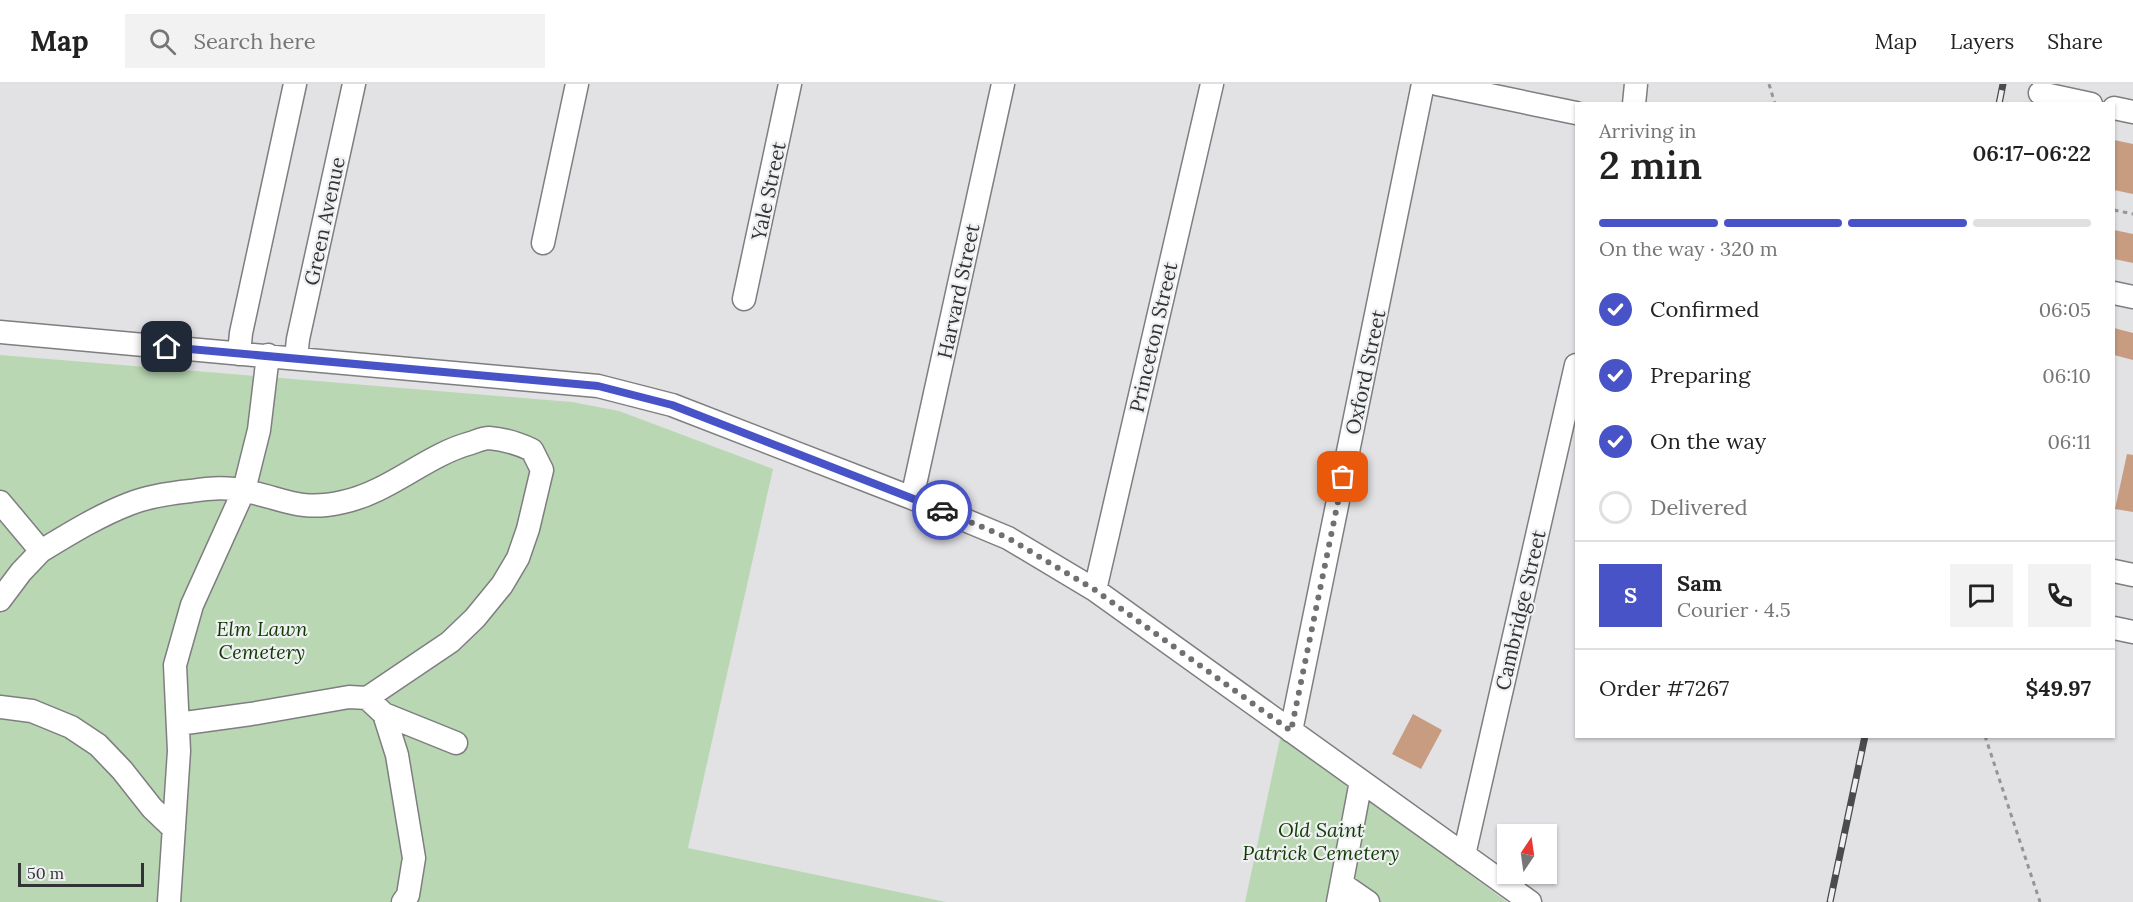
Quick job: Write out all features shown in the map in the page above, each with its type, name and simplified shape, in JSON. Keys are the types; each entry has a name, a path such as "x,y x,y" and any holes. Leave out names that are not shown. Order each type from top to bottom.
{"street":[{"path":"239,354 241,333 296,84"},
{"name":"Green Avenue","path":"296,358 298,339 354,84"},
{"path":"543,243 577,84"},
{"name":"Yale Street","path":"744,298 790,84"},
{"name":"Harvard Street","path":"912,498 1003,84"},
{"name":"Princeton Street","path":"1095,590 1212,84"},
{"name":"Oxford Street","path":"1291,731 1423,84"},
{"path":"1437,84 1575,113"},
{"path":"1634,102 1636,84"},
{"path":"2040,94 2081,102"},
{"path":"2115,108 2133,112"},
{"path":"2115,293 2133,297"},
{"path":"0,332 609,388 672,405 912,498 1008,538 1095,590 1530,902"},
{"path":"169,902 178,751 175,665 192,605 244,490 259,430 268,356"},
{"name":"Cambridge Street","path":"1464,855 1575,369"},
{"path":"0,600 21,572 41,551 92,521 130,503 166,494 207,489 244,490 300,506 322,507 346,502 375,490 440,455 479,440 487,438 517,443 532,450 542,470 528,529 518,558 502,585 475,618 450,642 367,698 349,698 178,724"},
{"path":"0,502 41,551"},
{"path":"2115,571 2133,575"},
{"path":"2115,628 2133,632"},
{"path":"367,698 384,714 456,743"},
{"path":"0,707 32,711 71,727 98,745 122,770 152,808 174,828"},
{"path":"384,714 397,755 414,858 408,895 403,902"},
{"path":"1361,781 1340,893 1368,902"}],"path":[{"path":"1769,84 1774,102"},
{"path":"2115,210 2133,214"},
{"path":"1986,738 2040,902"}],"green space":[{"name":"Elm Lawn Cemetery","path":"0,355 572,402 619,411 773,469 688,848 946,902 0,902"},
{"name":"Old Saint Patrick Cemetery","path":"1281,734 1507,902 1245,902"}],"building":[{"path":"2115,140 2133,144 2133,194 2115,190"},
{"path":"2115,230 2133,234 2133,263 2115,259"},
{"path":"2115,328 2133,333 2133,360 2115,355"},
{"path":"2127,454 2133,455 2133,512 2115,509"},
{"path":"1413,714 1442,730 1421,769 1392,754"}],"railway":[{"path":"1999,102 2003,84"},
{"path":"1830,902 1865,738"}],"way so far":[{"path":"942,510 1008,538 1095,590 1291,731 1343,477"}],"route":[{"path":"167,347 598,386 672,405 942,510"}]}
